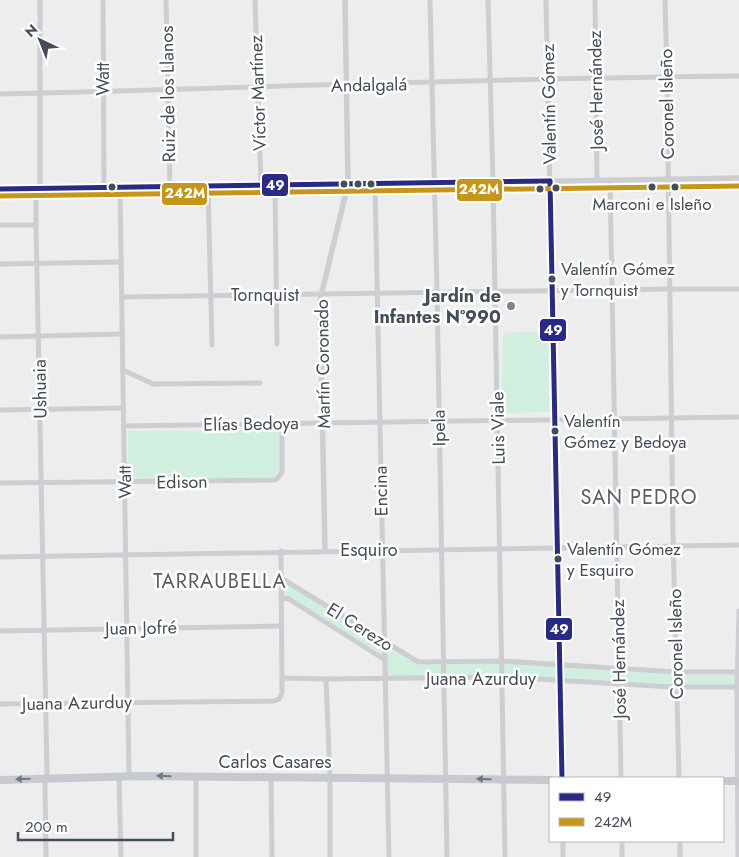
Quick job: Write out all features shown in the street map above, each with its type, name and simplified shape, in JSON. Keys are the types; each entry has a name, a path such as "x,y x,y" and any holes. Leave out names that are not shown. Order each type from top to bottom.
{"main road":[{"name":"Carlos Casares","path":"0,780 129,776 549,780"},
{"path":"724,781 738,781"}],"street":[{"name":"Ushuaia","path":"40,0 40,184 36,196 36,225 44,557 46,857"},
{"name":"Watt","path":"103,0 104,188"},
{"name":"Ruiz de los Llanos","path":"166,0 170,188"},
{"name":"Víctor Martínez","path":"255,0 261,186"},
{"name":"Martín Coronado","path":"325,550 321,295 348,184 345,0"},
{"name":"Ipela","path":"430,0 447,857"},
{"name":"Luis Viale","path":"488,0 506,857"},
{"name":"Valentín Gómez","path":"546,0 562,777"},
{"name":"José Hernández","path":"595,0 597,180"},
{"name":"Coronel Isleño","path":"665,0 679,777"},
{"name":"Andalgalá","path":"0,94 548,79 739,76"},
{"path":"0,189 208,188 739,178"},
{"name":"José Hernández","path":"610,180 621,777"},
{"name":"Encina","path":"375,184 389,857"},
{"path":"275,186 277,344"},
{"name":"Watt","path":"120,188 129,776"},
{"path":"208,188 212,344"},
{"path":"0,226 36,225"},
{"path":"0,264 121,262"},
{"name":"Tornquist","path":"122,297 276,296 669,288 739,289"},
{"path":"0,337 122,334"},
{"path":"123,370 153,384 260,383"},
{"path":"0,410 123,408"},
{"name":"Elías Bedoya","path":"124,426 739,417"},
{"name":"Edison","path":"0,483 273,480 277,479 282,472 282,424"},
{"name":"Esquiro","path":"0,557 325,550 382,551 739,545"},
{"path":"281,551 282,678"},
{"name":"El Cerezo","path":"281,578 418,662 444,662"},
{"path":"282,598 289,600 385,660"},
{"path":"738,857 739,610"},
{"name":"Juan Jofré","path":"0,631 281,626"},
{"name":"Juana Azurduy","path":"444,662 502,661 676,672 739,672"},
{"name":"Juana Azurduy","path":"0,704 274,701 279,699 282,693 282,678 385,679 502,676 677,687 738,687"},
{"path":"326,679 330,778 330,857"},
{"path":"119,777 121,857"},
{"path":"196,777 196,857"},
{"path":"271,778 272,857"},
{"path":"562,842 563,857"},
{"path":"622,842 622,857"},
{"path":"680,842 680,857"}],"green space":[{"path":"549,331 549,412 501,413 503,333"},
{"path":"280,430 279,470 271,478 128,479 128,431"},
{"path":"280,580 417,665 501,663 678,675 739,675 739,686 676,685 559,678 387,677 385,660 381,654 289,599 281,598"}],"transit line":[{"name":"49","path":"550,181 562,777"},
{"name":"49","path":"0,189 550,181"},
{"name":"242M","path":"0,196 739,186"}],"place":[{"name":"Marconi e Isleño","path":"652,187"},
{"name":"Valentín Gómez y Tornquist","path":"552,279"},
{"name":"Jardín de Infantes Nº990","path":"511,306"},
{"name":"Valentín Gómez y Bedoya","path":"555,431"},
{"name":"Valentín Gómez y Esquiro","path":"558,559"}],"district":[{"name":"SAN PEDRO","path":"639,497"},
{"name":"TARRAUBELLA","path":"220,581"}]}
